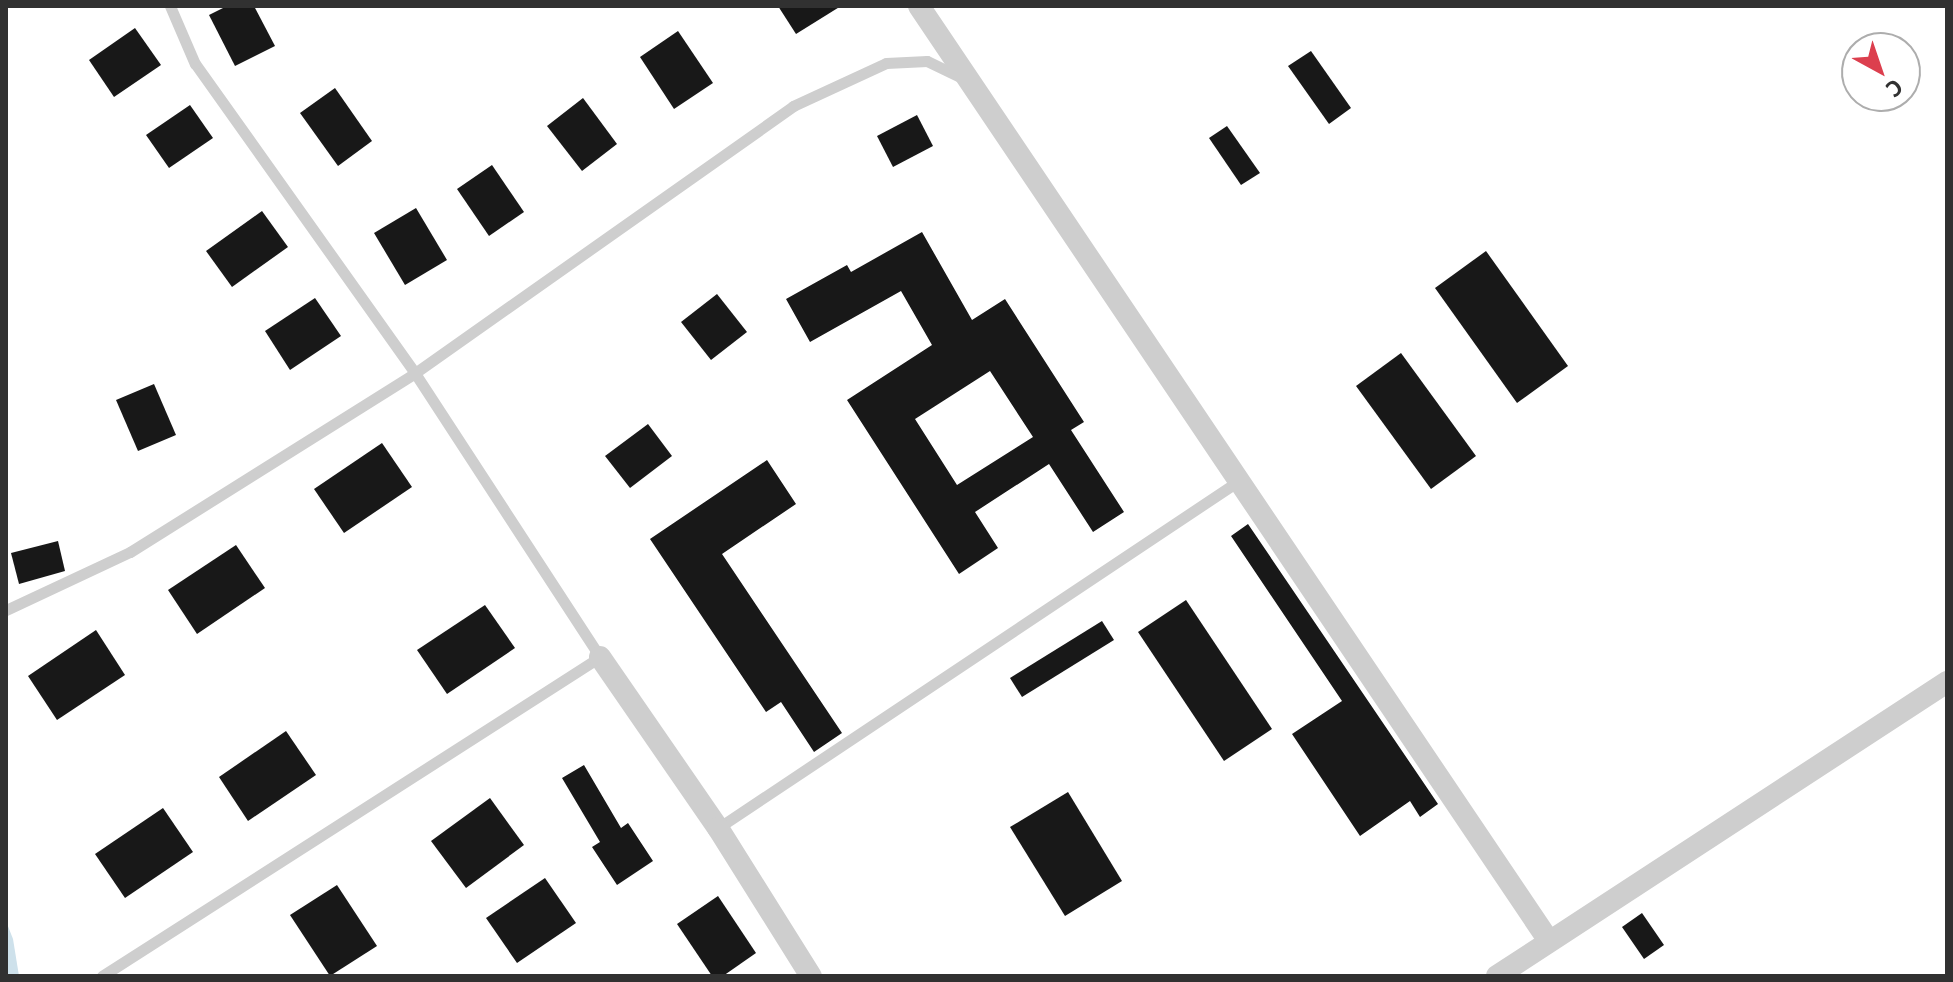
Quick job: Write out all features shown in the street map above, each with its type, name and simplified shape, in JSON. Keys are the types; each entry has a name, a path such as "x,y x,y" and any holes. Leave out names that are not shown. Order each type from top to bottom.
{"street":[{"path":"919,6 965,80 1549,941"},
{"path":"600,657 718,828 811,976"},
{"path":"1497,976 1947,682"}],"lane":[{"path":"111,974 600,657 415,373 195,64 170,6"},
{"path":"6,610 130,552 415,373 793,106 886,63 927,61 965,80"},
{"path":"718,828 1237,482"}],"water":[{"path":"6,921 13,939 19,976 6,976"}],"building":[{"path":"227,6 254,6 275,46 235,66 209,15"},
{"path":"778,6 841,6 796,34"},
{"path":"135,28 161,65 114,97 89,60"},
{"path":"678,31 713,83 674,109 640,57"},
{"path":"1311,51 1351,108 1329,124 1288,66"},
{"path":"335,88 372,141 338,166 300,113"},
{"path":"583,98 617,144 582,171 547,126"},
{"path":"190,105 213,138 169,168 146,135"},
{"path":"917,115 933,146 893,167 877,136"},
{"path":"1227,126 1260,173 1241,185 1209,138"},
{"path":"492,165 524,212 489,236 457,189"},
{"path":"416,208 447,260 405,285 374,233"},
{"path":"262,211 288,247 232,287 206,251"},
{"path":"922,232 972,320 1005,299 1084,422 1071,430 1124,512 1093,532 1049,464 975,512 998,548 959,574 847,400 932,345 901,291 810,342 786,299 847,265 851,272","holes":["990,371 1033,437 957,485 915,419"]},
{"path":"1486,251 1568,366 1517,403 1435,288"},
{"path":"717,294 747,332 711,360 681,322"},
{"path":"315,298 341,336 290,370 265,331"},
{"path":"1401,353 1476,456 1431,489 1356,386"},
{"path":"154,384 176,435 138,451 116,400"},
{"path":"648,424 672,456 630,488 605,456"},
{"path":"382,443 412,487 344,533 314,489"},
{"path":"767,460 796,504 722,554 842,733 814,752 781,702 766,712 650,539"},
{"path":"1248,524 1438,804 1420,817 1410,801 1360,836 1292,734 1342,701 1231,536"},
{"path":"58,541 65,571 19,584 11,553"},
{"path":"236,545 265,588 197,634 168,590"},
{"path":"1186,600 1272,729 1224,761 1138,632"},
{"path":"485,605 515,648 447,694 417,650"},
{"path":"1102,621 1114,640 1022,697 1010,678"},
{"path":"96,630 125,675 57,720 28,676"},
{"path":"286,731 316,775 248,821 219,777"},
{"path":"584,765 621,828 628,823 653,861 617,885 592,847 600,842 562,778"},
{"path":"1068,792 1122,881 1065,916 1010,827"},
{"path":"490,798 524,845 466,888 431,841"},
{"path":"163,808 193,852 125,898 95,854"},
{"path":"545,878 576,923 517,963 486,918"},
{"path":"337,885 377,946 330,976 290,915"},
{"path":"718,896 756,953 723,976 712,976 677,924"},
{"path":"1642,913 1664,945 1644,959 1622,927"}]}
